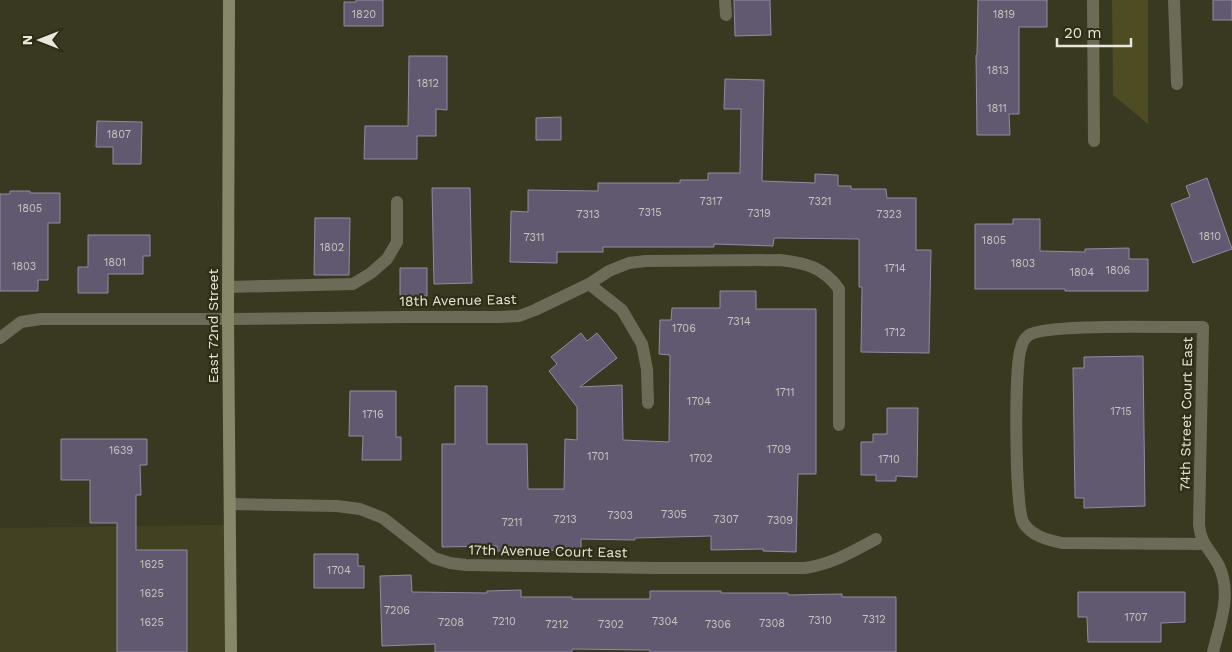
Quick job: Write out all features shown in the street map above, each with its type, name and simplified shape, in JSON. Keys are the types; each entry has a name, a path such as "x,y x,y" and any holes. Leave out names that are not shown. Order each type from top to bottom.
{"main road":[{"name":"East 72nd Street","path":"229,0 228,319 231,652"}],"street":[{"path":"725,0 726,15"},
{"path":"1093,0 1094,141"},
{"path":"1174,0 1177,84"},
{"path":"228,287 353,284 371,273 387,259 397,242 397,202"},
{"name":"18th Avenue East","path":"0,338 20,322 41,319 519,316 589,284 609,271 629,263 646,261 780,260 802,262 823,272 832,279 839,289 839,425"},
{"path":"589,284 622,310 642,344 647,370 648,403"},
{"name":"74th Street Court East","path":"1204,544 1062,543 1043,538 1031,531 1024,523 1018,501 1017,376 1021,348 1029,335 1042,330 1068,328 1203,327 1199,525 1201,538 1218,564 1225,586 1224,612 1213,652"},
{"name":"17th Avenue Court East","path":"230,504 337,506 360,509 383,518 421,550 434,558 466,565 804,568 828,564 876,538"}],"shaded area":[{"path":"1112,0 1148,0 1148,124 1113,95"},
{"path":"231,525 231,652 0,652 0,528"}],"building":[{"path":"356,0 383,0 383,26 344,26 344,2 356,2"},
{"path":"734,0 770,0 771,35 735,36"},
{"path":"978,0 1047,0 1047,27 1019,27 1019,114 1009,114 1010,135 977,135 976,55"},
{"path":"1213,0 1232,0 1232,20 1213,20"},
{"path":"409,56 447,56 447,110 436,109 436,136 417,136 417,159 364,159 365,126 408,126"},
{"path":"725,79 764,80 762,181 815,183 815,174 838,175 838,186 851,186 851,189 886,189 887,198 916,198 916,250 931,250 929,353 861,352 862,287 859,287 859,239 774,238 773,246 714,244 714,247 603,247 603,252 557,252 557,263 510,262 511,211 528,212 528,190 598,191 598,183 680,183 680,180 708,180 708,173 740,173 741,109 724,109"},
{"path":"561,117 561,140 536,140 536,118"},
{"path":"97,121 142,122 141,164 113,164 113,147 96,147"},
{"path":"1207,178 1232,249 1193,263 1171,204 1190,197 1186,186"},
{"path":"432,188 470,188 472,283 434,284"},
{"path":"10,191 60,193 60,223 48,223 48,280 38,280 38,291 0,291 0,194 10,194"},
{"path":"315,218 350,218 349,275 314,275"},
{"path":"1013,219 1040,219 1040,251 1085,252 1085,249 1129,248 1129,259 1148,259 1148,291 975,289 975,224 1013,224"},
{"path":"88,235 150,235 150,256 143,256 143,274 108,274 108,293 78,293 78,267 88,267"},
{"path":"400,268 427,268 427,296 400,295"},
{"path":"720,291 756,291 756,309 816,309 816,474 798,474 796,552 763,551 763,549 711,550 711,536 635,538 635,540 581,539 581,550 497,551 497,546 442,547 442,444 455,444 455,386 487,386 487,444 527,444 528,489 564,489 565,439 577,440 577,407 549,371 557,364 551,357 581,333 587,341 597,333 617,358 580,387 622,385 623,440 669,442 670,355 659,354 660,320 671,320 672,308 720,308"},
{"path":"1143,356 1145,506 1084,508 1084,498 1075,498 1073,368 1084,368 1084,357"},
{"path":"350,391 396,391 396,437 401,437 401,460 362,460 363,436 349,436"},
{"path":"887,408 918,408 917,477 896,476 896,481 876,481 876,475 861,475 861,442 873,442 873,434 887,434"},
{"path":"61,439 147,439 147,465 140,465 141,495 136,495 136,550 187,550 187,652 117,652 117,523 90,523 90,480 61,480"},
{"path":"314,554 358,554 358,566 364,566 364,588 314,588"},
{"path":"411,575 412,592 487,593 487,591 521,590 521,597 650,599 650,591 721,591 721,593 842,594 842,597 896,597 896,652 650,652 650,650 572,649 572,652 435,652 435,644 382,646 380,576"},
{"path":"1078,592 1185,592 1185,622 1161,623 1161,642 1088,642 1087,617 1078,617"}]}
